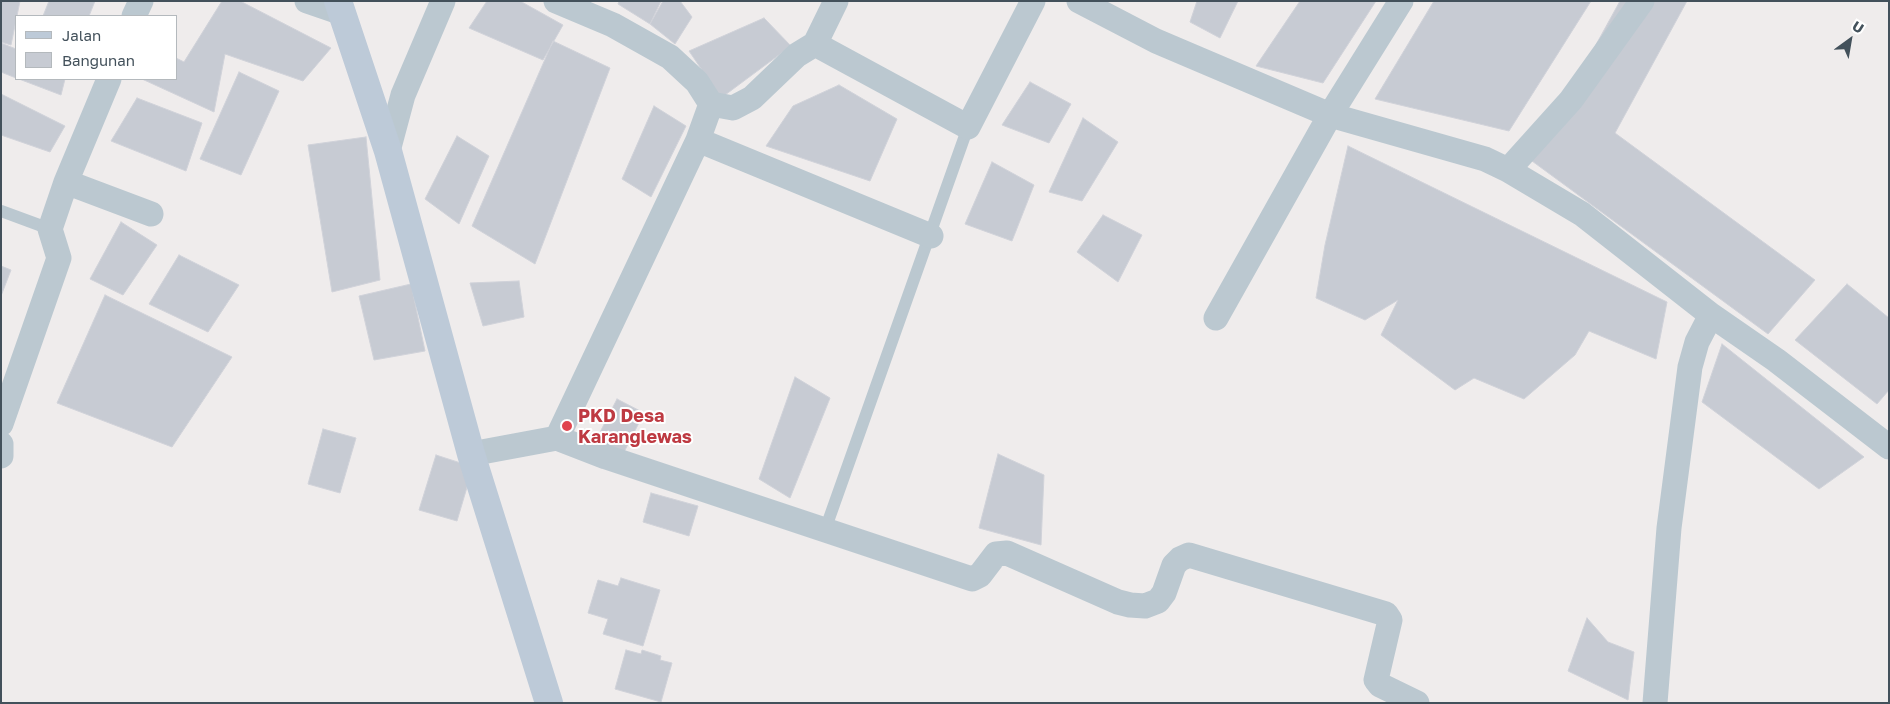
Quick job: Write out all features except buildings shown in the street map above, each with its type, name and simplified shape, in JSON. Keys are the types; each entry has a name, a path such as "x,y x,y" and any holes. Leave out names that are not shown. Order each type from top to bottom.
{"street":[{"path":"134,15 141,1"},
{"path":"307,1 340,7 388,152 472,454 549,703"},
{"path":"388,152 403,95 443,1"},
{"path":"556,1 613,25 670,57 697,82 712,104 732,108 752,98 797,55 815,44 836,1"},
{"path":"815,44 968,127 1033,1"},
{"path":"1079,1 1156,42 1330,115 1485,159 1508,170 1582,214 1711,314 1776,360 1889,447"},
{"path":"1216,318 1330,115 1401,1"},
{"path":"1508,170 1571,100 1642,1"},
{"path":"1,424 59,258 50,229 66,182 109,80"},
{"path":"556,438 698,140 712,104"},
{"path":"698,140 931,236"},
{"path":"66,182 151,214"},
{"path":"1655,703 1669,528 1690,367 1697,342 1711,314"},
{"path":"472,454 556,438 606,457 972,578 980,575 996,554 1008,553 1118,602 1130,605 1145,606 1158,601 1164,593 1174,565 1180,559 1189,555 1386,614 1390,620 1376,680 1380,685 1417,703"},
{"path":"1,444 1,456"}],"lane":[{"path":"825,530 931,236 968,127"},
{"path":"1,211 50,229"}],"place":[{"name":"PKD Desa Karanglewas","path":"567,426"}]}
